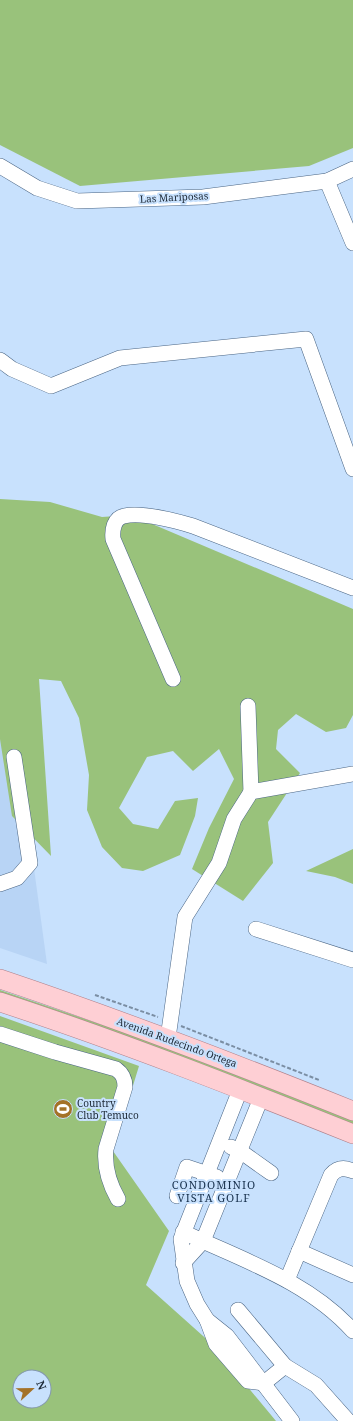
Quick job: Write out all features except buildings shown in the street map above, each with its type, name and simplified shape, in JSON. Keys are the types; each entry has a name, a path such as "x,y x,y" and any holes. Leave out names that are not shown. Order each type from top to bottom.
{"main road":[{"name":"Avenida Rudecindo Ortega","path":"0,979 168,1038 353,1111"},
{"path":"0,1002 62,1022 353,1134"}],"street":[{"name":"Las Mariposas","path":"0,166 37,188 77,201 203,197 327,181 353,169"},
{"path":"327,181 353,243"},
{"path":"0,360 12,370 51,386 120,358 306,339 353,469"},
{"path":"173,679 113,539 112,534 114,524 124,516 165,519 193,526 353,588"},
{"path":"168,1038 185,917 219,863 234,819 251,792 248,706"},
{"path":"0,884 17,878 30,862 14,756"},
{"path":"251,792 353,774"},
{"path":"256,929 353,960"},
{"path":"0,1034 55,1052 116,1069 122,1075 125,1087 105,1156 108,1178 118,1199"},
{"path":"240,1090 208,1174 183,1232 181,1239 183,1263 187,1281 196,1304 206,1320 216,1344 248,1381 264,1383 285,1366"},
{"path":"183,1263 203,1241 261,1098"},
{"path":"220,1142 240,1151 271,1173"},
{"path":"176,1196 187,1167 227,1181"},
{"path":"287,1280 331,1175 340,1168 353,1171"},
{"path":"183,1232 287,1280 328,1307 353,1331"},
{"path":"299,1251 353,1275"},
{"path":"238,1310 285,1366 316,1385 348,1421"},
{"path":"264,1383 292,1421"}],"shaded area":[{"path":"0,677 8,677 47,964 0,948"}],"green space":[{"path":"0,0 353,0 353,148 309,166 80,186 0,145"},
{"path":"0,499 50,502 102,517 131,515 353,609 353,715 346,728 326,732 296,714 278,730 276,749 300,773 268,822 273,863 243,901 192,869 209,828 234,779 219,749 193,771 173,751 147,757 119,808 133,824 158,829 175,801 198,798 195,816 180,855 143,871 122,868 102,847 87,810 89,775 79,718 61,681 39,679 51,856 12,816 0,739"},
{"path":"353,849 353,884 335,877 306,871"},
{"path":"0,990 132,1035 348,1118 353,1120 353,1129 0,998"},
{"path":"0,1016 139,1066 113,1151 169,1231 146,1285 212,1344 276,1421 0,1421"}],"place":[{"name":"Country Club Temuco","path":"63,1109"}],"district":[{"name":"CONDOMINIO VISTA GOLF","path":"214,1191"}]}
